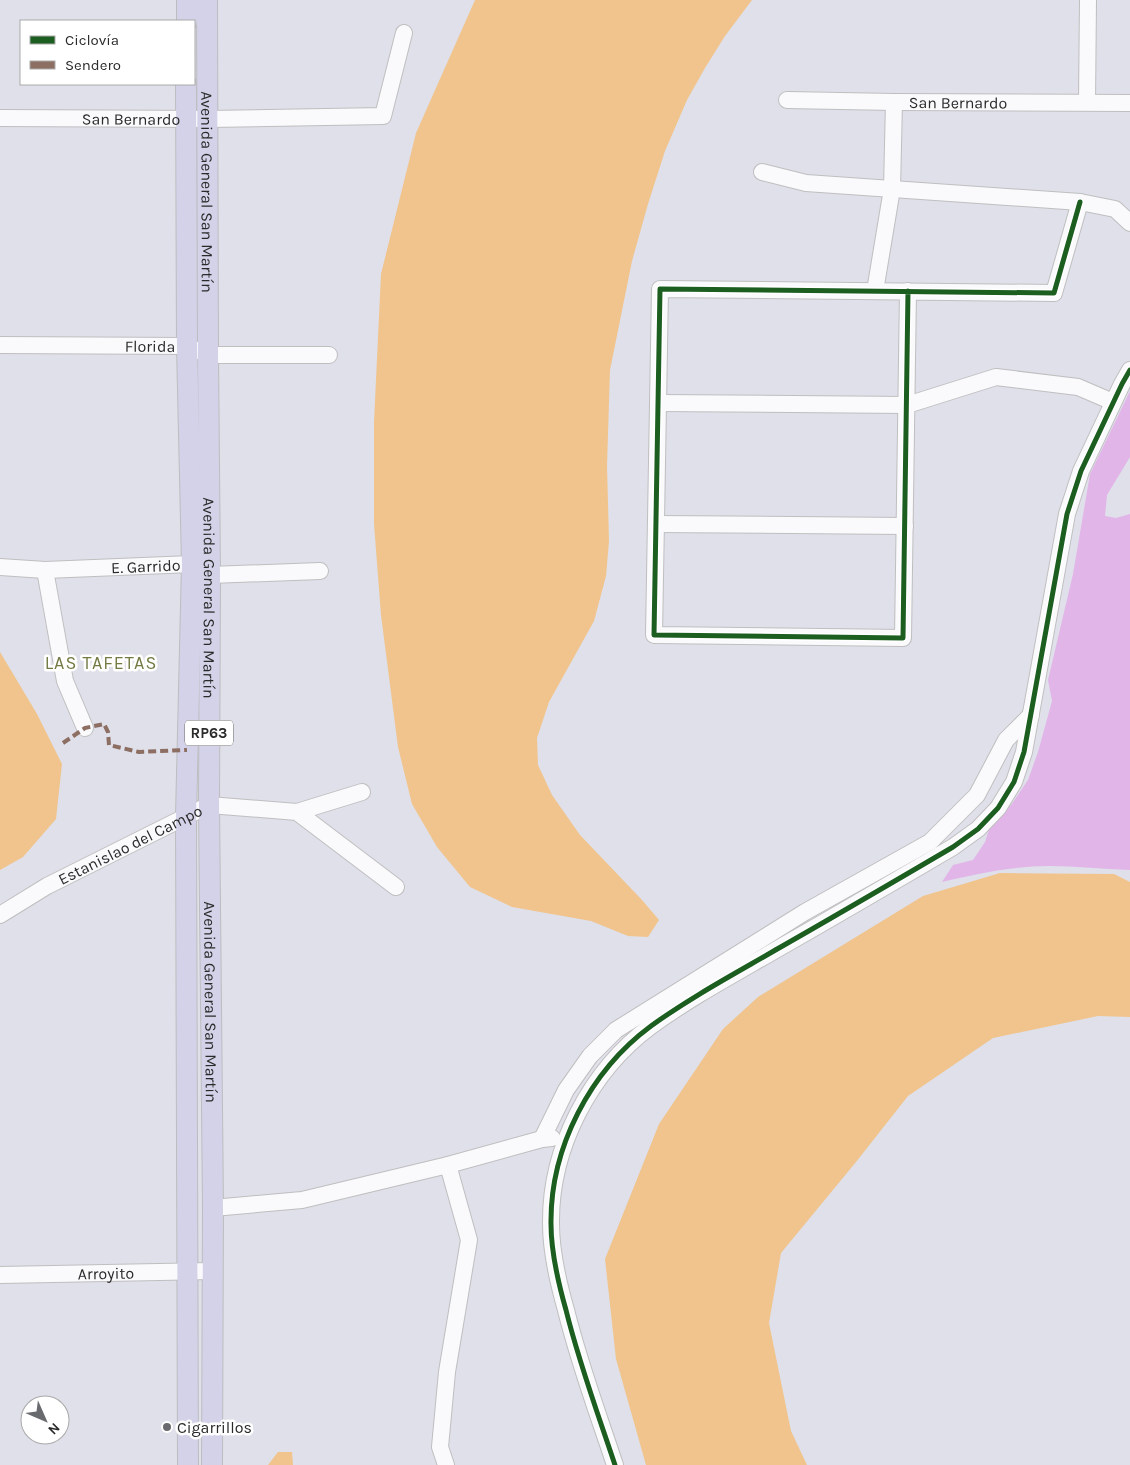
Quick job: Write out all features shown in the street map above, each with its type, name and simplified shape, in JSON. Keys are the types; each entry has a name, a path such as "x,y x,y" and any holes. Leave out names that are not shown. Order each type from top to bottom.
{"main road":[{"path":"187,0 187,20"},
{"name":"Avenida General San Martín","path":"207,0 212,1465"},
{"name":"Avenida General San Martín","path":"186,85 186,346 192,564 186,816 188,1465"}],"street":[{"path":"1087,102 1088,0"},
{"name":"San Bernardo","path":"0,118 208,120 383,116 404,33"},
{"name":"San Bernardo","path":"787,100 1130,102"},
{"path":"875,292 892,189 894,102"},
{"path":"762,172 806,183 1080,202 1115,209 1130,223"},
{"path":"908,291 903,638 654,636 660,289 908,291 1054,294 1080,202"},
{"name":"Florida","path":"0,345 186,346 208,355 329,355"},
{"path":"615,1465 576,1351 554,1267 551,1224 554,1176 567,1136 581,1107 596,1083 620,1053 650,1027 696,997 953,847 978,829 998,808 1014,782 1024,752 1067,514 1081,471 1130,370"},
{"path":"658,403 906,405 996,377 1078,386 1113,402"},
{"path":"656,524 905,526"},
{"name":"E. Garrido","path":"0,567 45,570 192,564 210,575"},
{"path":"45,570 65,681 85,728"},
{"path":"210,575 320,571"},
{"path":"542,1139 566,1090 590,1056 616,1030 805,912 930,842 977,795 1006,740 1031,715"},
{"name":"Estanislao del Campo","path":"0,914 47,886 209,804 297,812 362,792"},
{"path":"297,812 396,887"},
{"path":"212,1208 302,1200 448,1165 542,1139 567,1136"},
{"path":"446,1465 440,1447 446,1382 470,1240 448,1165"},
{"name":"Arroyito","path":"0,1275 188,1273 212,1271"}],"shaded area":[{"path":"475,0 752,0 725,36 687,100 665,151 648,204 632,261 610,370 607,466 609,541 606,576 594,621 549,702 537,738 538,765 552,795 580,835 659,920 648,937 628,936 591,921 512,907 470,887 437,847 412,804 398,747 381,615 374,524 374,422 381,274 416,133"},
{"path":"1130,391 1130,457 1107,495 1105,516 1116,518 1130,514 1130,870 1036,866 995,871 942,882 953,865 973,860 985,842 991,823 1011,805 1028,780 1052,701 1048,680 1073,574 1090,474"},
{"path":"0,652 37,714 62,764 56,819 23,857 0,870"},
{"path":"1000,873 1114,874 1130,882 1130,1017 1098,1016 993,1038 908,1096 781,1253 769,1323 791,1431 807,1465 646,1465 616,1359 605,1259 659,1124 723,1029 758,997 923,896"},
{"path":"278,1452 292,1452 293,1465 268,1465"}],"marked path":[{"path":"63,743 85,728 104,724 108,732 109,745 139,752 187,750"}],"cycle path":[{"path":"908,291 903,638 654,635 660,289 1054,293 1080,202"},
{"path":"615,1465 577,1349 558,1278 552,1246 553,1196 558,1167 566,1140 578,1113 592,1088 610,1065 629,1044 651,1026 714,986 953,847 978,829 998,808 1014,782 1024,752 1067,514 1081,471 1130,370"}],"place":[{"name":"Cigarrillos","path":"167,1427"}],"district":[{"name":"LAS TAFETAS","path":"101,663"}]}
